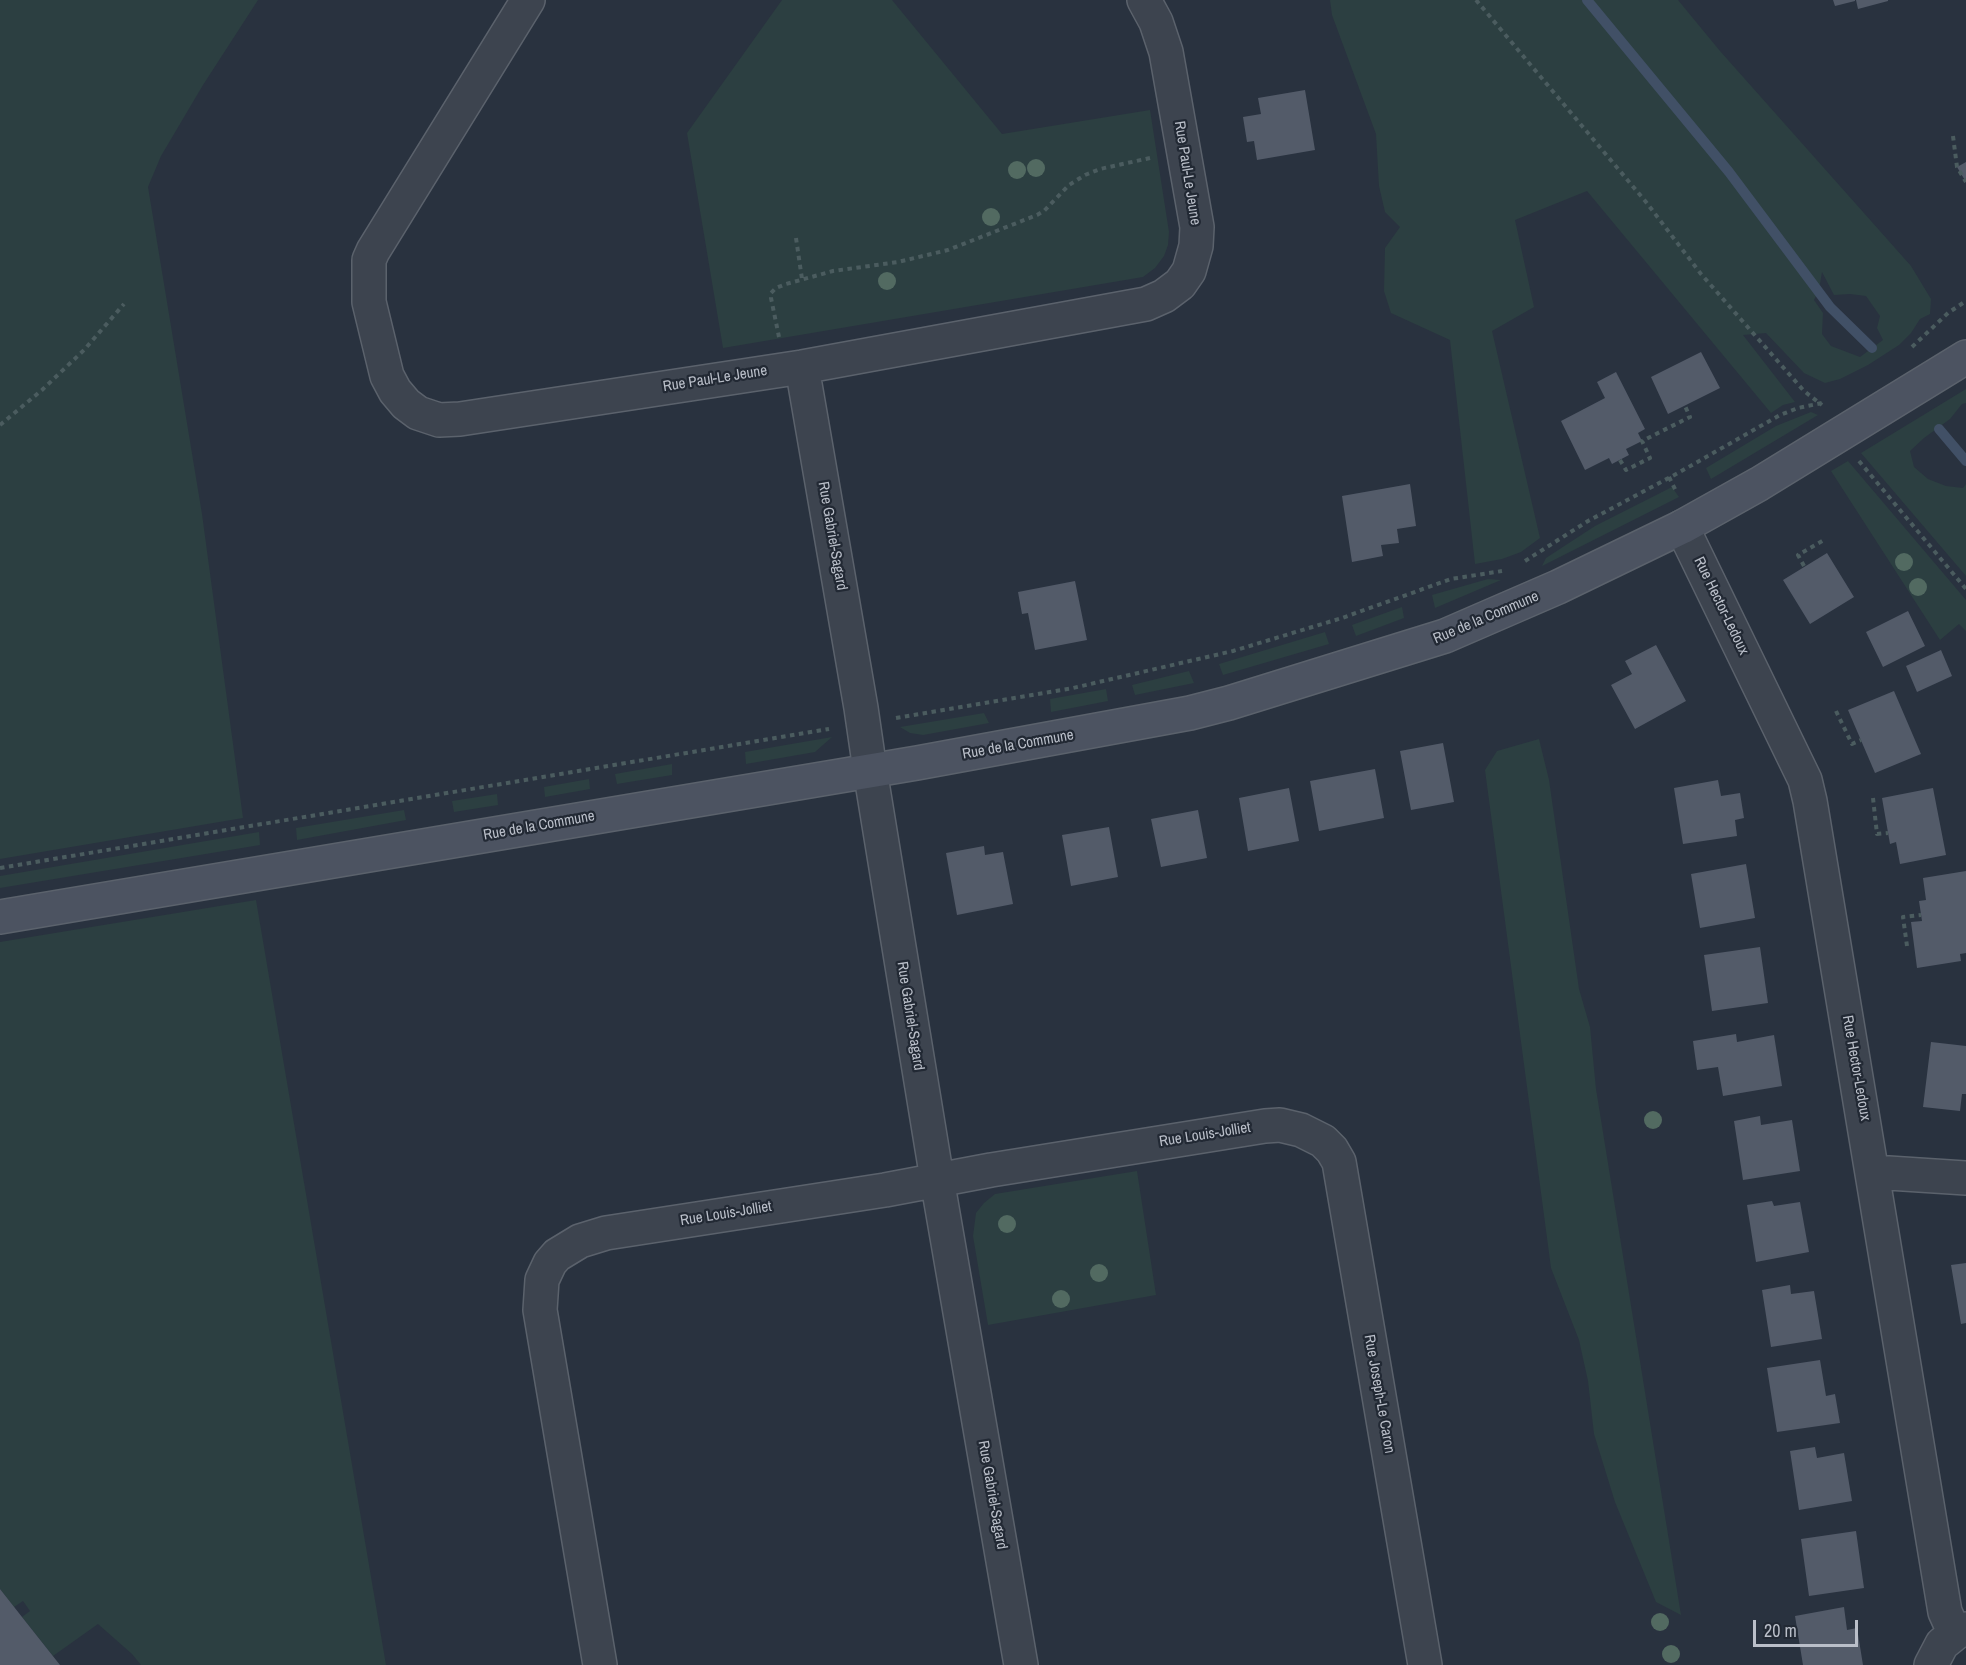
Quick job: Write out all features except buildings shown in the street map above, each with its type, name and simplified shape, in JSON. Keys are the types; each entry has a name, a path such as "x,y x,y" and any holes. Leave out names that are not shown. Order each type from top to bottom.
{"street":[{"name":"Rue Paul-Le Jeune","path":"528,0 369,260 368,276 372,319 387,376 400,398 418,413 446,421 802,367 1146,304 1164,296 1180,284 1192,263 1197,227 1166,52 1156,22 1144,0"},
{"name":"Rue de la Commune","path":"0,917 870,770 1190,713 1229,703 1445,636 1558,587 1682,527 1760,484 1966,357"},
{"name":"Rue Gabriel-Sagard","path":"802,367 861,708 937,1179 1021,1665"},
{"name":"Rue Hector-Ledoux","path":"1682,527 1805,780 1812,809 1946,1612 1950,1623 1962,1631 1942,1644 1931,1665"},
{"name":"Rue Louis-Jolliet","path":"600,1665 542,1320 540,1289 545,1271 550,1263 567,1248 580,1241 606,1233 885,1190 937,1179 1265,1126 1291,1127 1312,1134"},
{"name":"Rue Joseph-Le Caron","path":"1312,1134 1323,1140 1339,1162 1425,1665"},
{"path":"1873,1172 1966,1178"}],"path":[{"path":"1476,0 1646,202 1701,274 1804,391 1821,404"},
{"path":"1953,136 1957,167 1966,182"},
{"path":"779,338 771,293 786,284 833,271 898,262 958,247 1037,215 1069,185 1085,175 1100,169 1157,157"},
{"path":"796,238 802,279"},
{"path":"1911,348 1948,313 1966,301"},
{"path":"0,425 42,390 84,350 124,304"},
{"path":"1517,565 1588,521 1780,415 1809,405 1821,404 1829,399"},
{"path":"1620,460 1626,470 1650,458 1642,441 1690,417 1684,406"},
{"path":"1855,457 1966,589"},
{"path":"1804,566 1798,555 1824,540"},
{"path":"893,718 1073,688 1225,653 1342,618 1451,579 1509,569"},
{"path":"1836,711 1852,744 1861,740"},
{"path":"0,868 834,728"},
{"path":"1873,798 1877,834 1888,832"},
{"path":"1907,946 1903,917 1921,915"}],"shaded area":[{"path":"0,0 258,0 203,85 161,156 148,187 202,514 243,818 0,859"},
{"path":"782,0 892,0 1002,134 1150,110 1169,232 1164,256 1155,268 1143,277 723,348 687,133"},
{"path":"1330,0 1678,0 1720,51 1911,266 1931,299 1930,314 1920,319 1899,345 1868,365 1840,379 1825,383 1804,373 1766,333 1743,335 1795,402 1783,405 1771,413 1587,191 1515,220 1534,307 1492,331 1540,538 1521,552 1502,559 1475,564 1450,340 1391,313 1384,291 1385,248 1400,227 1385,212 1379,186 1376,134 1332,15","holes":["1822,272 1834,295 1866,296 1880,316 1877,328 1883,340 1860,357 1831,346 1822,334 1823,313 1814,300 1819,290"]},
{"path":"1966,389 1966,403 1962,404 1950,419 1910,451 1914,467 1928,479 1946,486 1963,488 1966,484 1966,576 1861,453"},
{"path":"1811,412 1818,415 1711,479 1706,468 1776,426"},
{"path":"1848,461 1966,600 1966,631 1959,624 1940,640 1831,471"},
{"path":"1672,487 1679,497 1542,566 1546,558 1595,526"},
{"path":"1488,579 1501,580 1435,608 1432,595"},
{"path":"1402,607 1404,618 1356,636 1352,625"},
{"path":"1325,632 1329,644 1223,675 1219,664"},
{"path":"1189,671 1194,683 1135,695 1132,685"},
{"path":"1106,689 1108,701 1051,712 1050,699"},
{"path":"984,713 989,723 923,735 910,733 900,727"},
{"path":"832,737 815,752 746,764 745,752"},
{"path":"1539,739 1549,780 1579,989 1590,1027 1596,1089 1681,1615 1656,1602 1615,1502 1594,1434 1588,1381 1579,1340 1551,1268 1485,770 1497,751"},
{"path":"672,764 672,775 617,784 615,774"},
{"path":"589,779 590,789 545,797 544,787"},
{"path":"497,794 498,805 454,812 452,801"},
{"path":"404,810 406,820 297,840 296,828"},
{"path":"259,832 260,845 0,888 0,876"},
{"path":"256,900 386,1665 141,1665 98,1624 53,1656 22,1617 30,1611 23,1601 14,1607 0,1589 0,942"},
{"path":"1137,1171 1156,1295 988,1325 973,1236 976,1213 984,1203 995,1194"}],"waterway":[{"path":"1587,0 1729,172 1830,307 1872,348"},
{"path":"1939,429 1966,461"}]}
